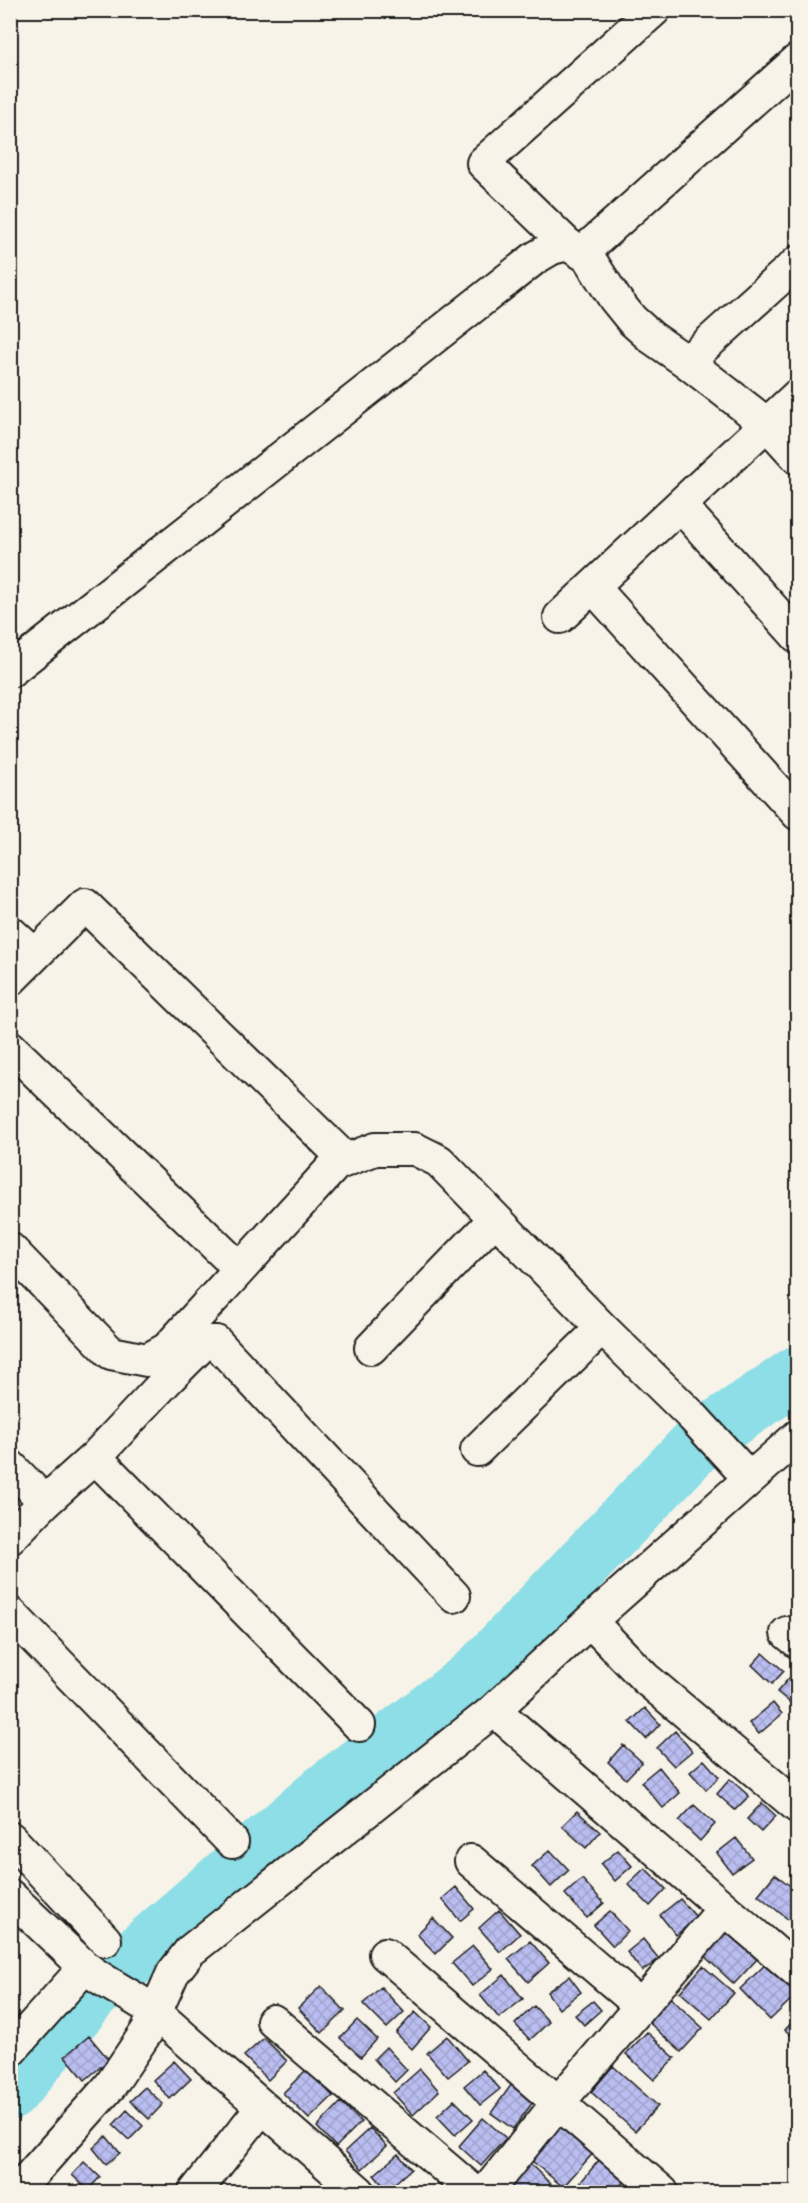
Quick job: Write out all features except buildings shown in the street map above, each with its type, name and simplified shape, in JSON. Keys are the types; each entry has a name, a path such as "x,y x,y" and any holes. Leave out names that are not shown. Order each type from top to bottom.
{"street":[{"path":"654,10 483,163 574,248 633,320 651,337 767,424 798,458"},
{"path":"10,671 535,258 552,248 574,248 798,60"},
{"path":"687,362 798,262"},
{"path":"560,617 798,395"},
{"path":"680,505 798,637"},
{"path":"592,587 798,814"},
{"path":"10,980 85,905 346,1160"},
{"path":"10,932 35,955"},
{"path":"10,1047 240,1269"},
{"path":"10,1249 111,1353 147,1360 167,1349 336,1164 375,1149 415,1149 439,1161 602,1328 693,1417 749,1478"},
{"path":"371,1348 495,1219"},
{"path":"477,1450 602,1328"},
{"path":"10,1538 94,1457 201,1347 209,1342 216,1342 454,1596"},
{"path":"16,2193 110,2086 147,2031 147,2006 190,1951 494,1710 590,1621 798,1436"},
{"path":"94,1457 359,1725"},
{"path":"10,1466 45,1502"},
{"path":"10,1613 232,1842"},
{"path":"590,1621 645,1678 798,1807"},
{"path":"494,1710 798,1972"},
{"path":"10,1838 105,1940"},
{"path":"471,1861 640,2005"},
{"path":"10,1896 90,1971 147,2006 359,2193"},
{"path":"486,2193 557,2104 724,1909"},
{"path":"385,1954 662,2193"},
{"path":"10,2051 90,1971"},
{"path":"273,2021 474,2193"},
{"path":"195,2193 262,2107"}],"waterway":[{"path":"10,2092 90,1995 326,1791 478,1674 704,1437 798,1374"}]}
